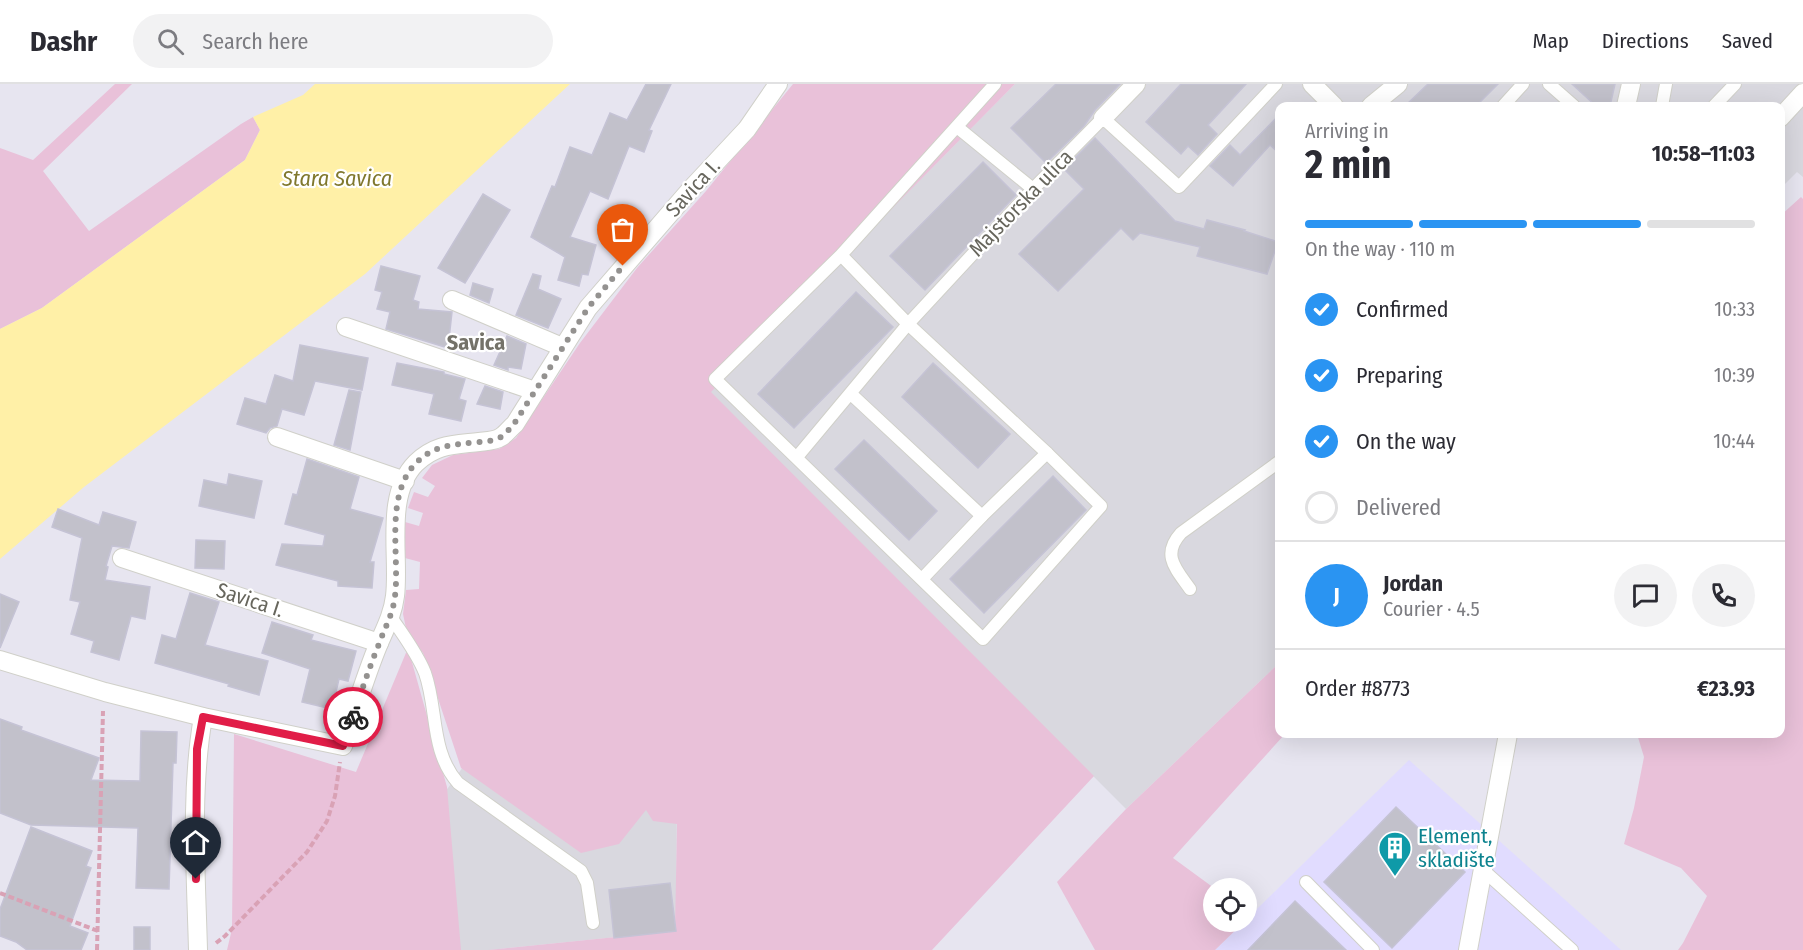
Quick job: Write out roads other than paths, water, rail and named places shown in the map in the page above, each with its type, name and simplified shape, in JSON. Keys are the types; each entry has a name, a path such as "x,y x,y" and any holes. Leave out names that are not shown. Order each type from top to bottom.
{"street":[{"name":"Savica I.","path":"203,717 343,746 379,643 391,617 396,585 394,539 397,507 405,481 414,466 428,452 444,446 494,440 502,436 514,424 588,308 691,189 747,129 777,84"},
{"name":"Majstorska ulica","path":"1103,118 1136,84"},
{"path":"1312,84 1330,102"},
{"path":"1376,102 1398,84"},
{"path":"1627,102 1631,84"},
{"path":"1785,113 1803,93"},
{"path":"452,300 562,347"},
{"path":"346,327 535,391"},
{"path":"277,437 405,481"},
{"name":"Savica I.","path":"122,558 379,643"},
{"path":"0,660 105,692 203,717 197,749 195,856 205,948"},
{"path":"1468,950 1507,738"}],"lane":[{"path":"841,255 908,324 1101,506 983,639 716,379 841,255 995,84"},
{"path":"1103,118 1179,187 1276,84"},
{"path":"1507,102 1523,84"},
{"path":"1549,84 1569,102"},
{"path":"1663,102 1666,84"},
{"path":"1718,102 1735,84"},
{"name":"Majstorska ulica","path":"797,457 908,324 1033,189 1103,118"},
{"path":"957,127 1033,189"},
{"path":"851,394 982,516"},
{"path":"922,579 1047,453"},
{"path":"1190,590 1173,565 1171,550 1175,540 1181,533 1275,465"},
{"path":"391,617 414,651 425,674 439,747 448,772 458,783 581,871 587,883 593,923"},
{"path":"1483,870 1572,950"},
{"path":"1306,882 1373,950"}],"water":[{"name":"Stara Savica","path":"315,84 570,84 365,274 84,487 0,559 0,329 42,308 245,160 260,130 253,117 303,95"}],"place":[{"name":"Element, skladište","path":"1395,877"}],"district":[{"name":"Savica","path":"476,342"}]}
